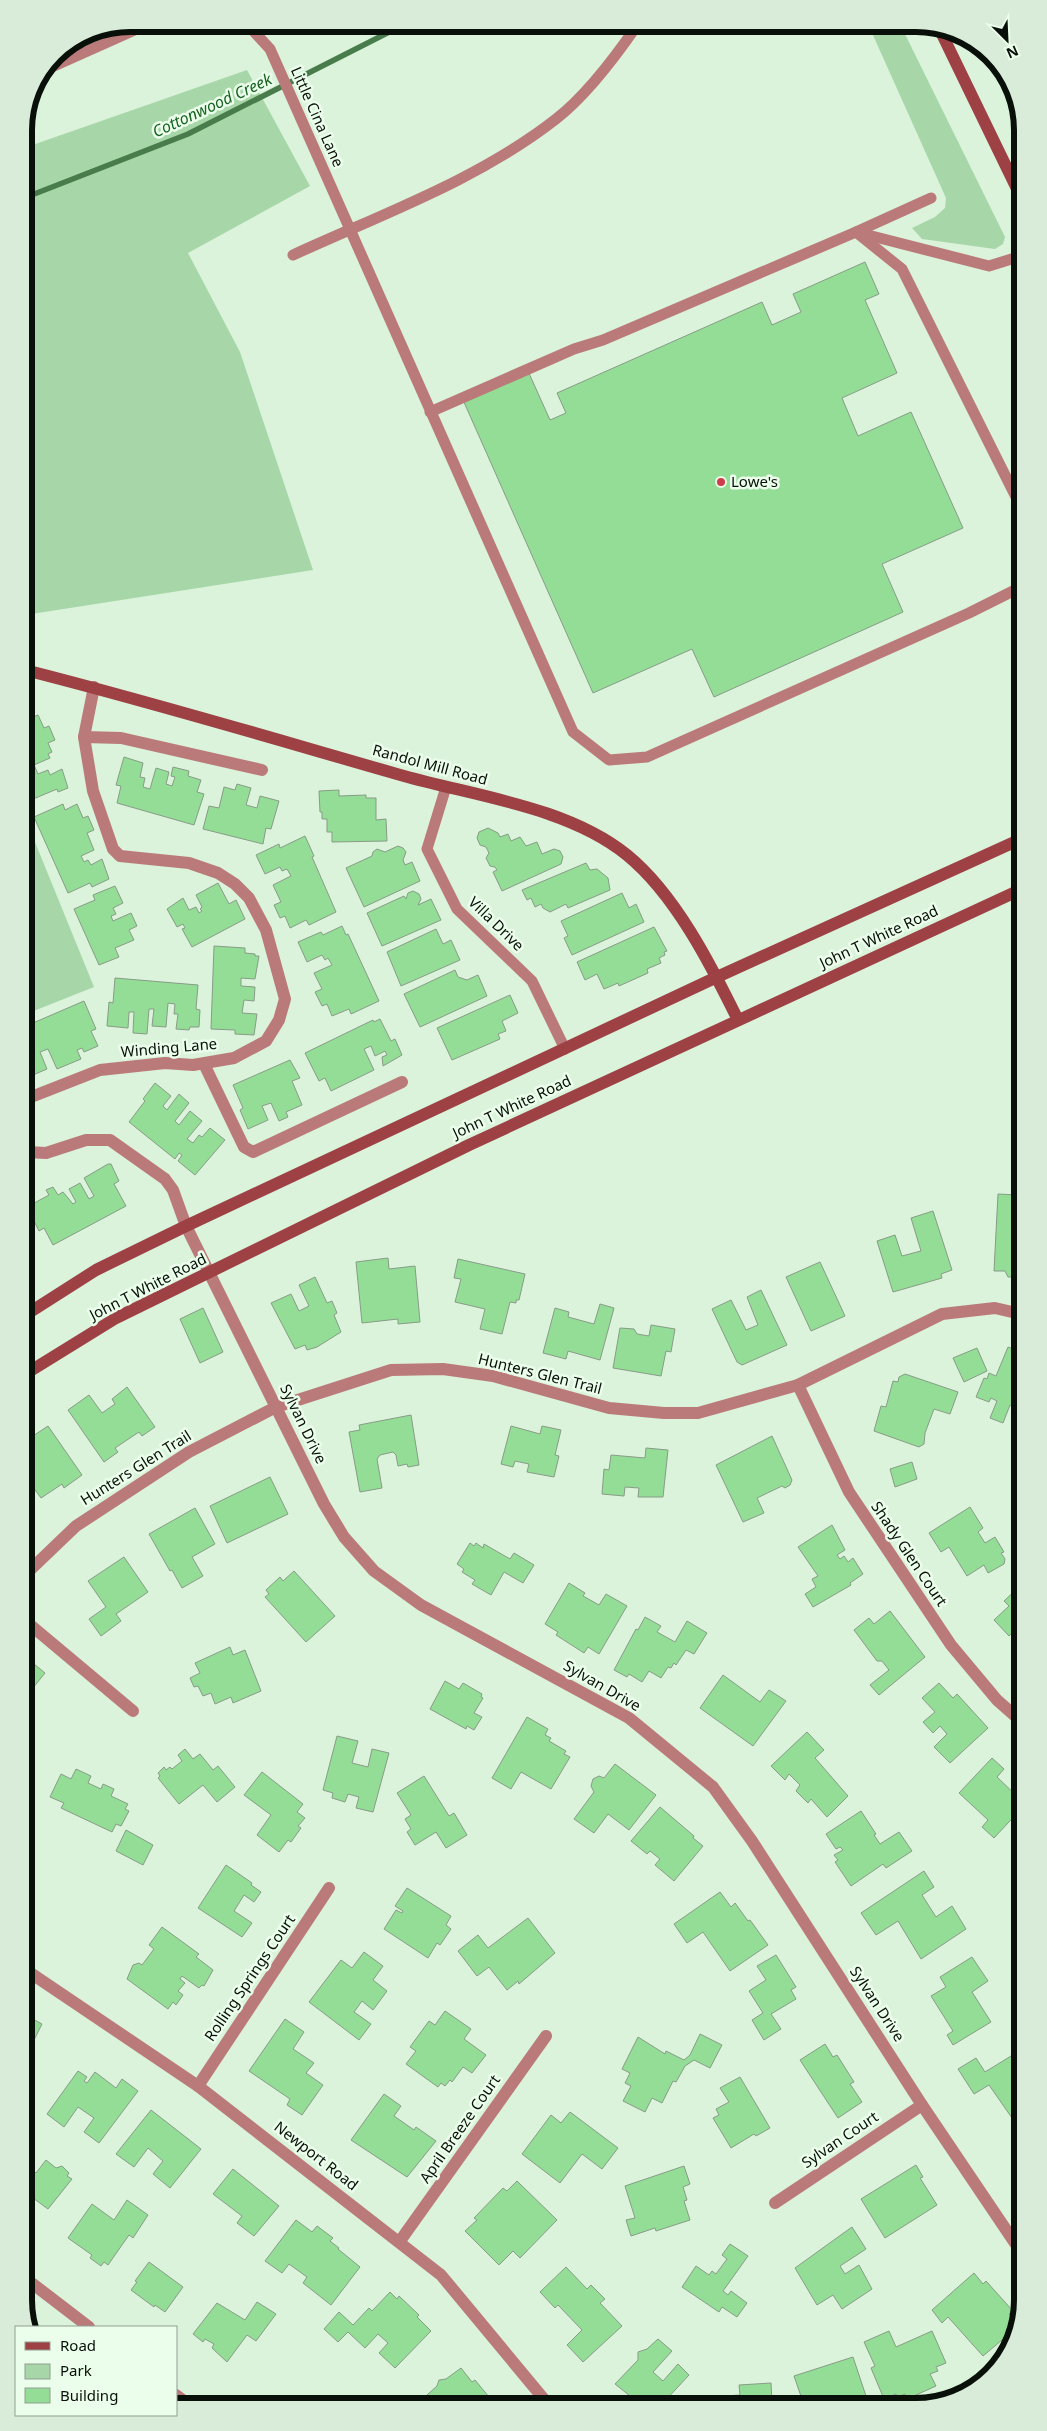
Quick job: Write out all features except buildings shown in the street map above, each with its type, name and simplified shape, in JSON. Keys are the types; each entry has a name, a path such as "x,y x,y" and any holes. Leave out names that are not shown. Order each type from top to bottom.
{"street":[{"path":"943,37 1014,183"},
{"name":"Randol Mill Road","path":"33,672 94,687 446,787 530,807 580,827 625,854 648,874 686,925 717,977 738,1020"},
{"name":"Winding Lane","path":"33,1096 100,1070 165,1063 193,1065 234,1058 266,1040 279,1020 285,999 266,930 249,898 235,884 218,873 189,863 120,856 114,849 93,792 84,737 94,687"},
{"path":"84,737 121,738 262,770"},
{"name":"John T White Road","path":"32,1311 96,1270 186,1226 717,977 1014,842"},
{"name":"John T White Road","path":"32,1370 116,1318 211,1274 469,1145 1014,893"},
{"path":"204,1064 244,1147 253,1152 402,1082"},
{"name":"Sylvan Drive","path":"33,1152 46,1153 86,1140 110,1140 165,1180 173,1190 186,1226 324,1504 344,1537 374,1571 420,1605 629,1718 713,1787 752,1841 922,2105 1014,2242"},
{"name":"Hunters Glen Trail","path":"32,1568 76,1526 189,1452 276,1407 392,1370 443,1369 493,1376 610,1408 664,1413 698,1413 798,1385 942,1314 995,1308 1014,1312"},
{"name":"Shady Glen Court","path":"798,1385 849,1492 950,1644 997,1700 1014,1715"},
{"path":"32,1627 133,1711"},
{"name":"Rolling Springs Court","path":"198,2086 329,1888"},
{"name":"Newport Road","path":"32,1974 198,2086 400,2241 441,2275 543,2398"},
{"name":"April Breeze Court","path":"400,2241 546,2036"},
{"name":"Sylvan Court","path":"775,2203 922,2105"},
{"path":"32,2283 88,2326"}],"lane":[{"path":"59,64 130,32"},
{"name":"Little Cina Lane","path":"255,32 270,49 573,732 609,760 647,757 969,613 1014,590"},
{"path":"292,255 348,225 488,166 525,142 558,118 591,84 633,33"},
{"path":"430,412 574,349 603,340 856,232 931,198"},
{"path":"856,232 990,266 1014,258"},
{"path":"856,232 902,269 1014,495"},
{"name":"Villa Drive","path":"446,787 426,849 457,909 532,981 564,1049"}],"green space":[{"path":"872,33 904,33 1005,237 1003,244 995,249 922,239 912,228 935,217 945,208 946,198"},
{"path":"247,70 310,186 188,253 240,352 313,570 33,614 33,145"},
{"path":"33,836 94,987 33,1011"}],"waterway":[{"name":"Cottonwood Creek","path":"33,195 188,134 389,32"}],"place":[{"name":"Lowe's","path":"721,482"}]}
